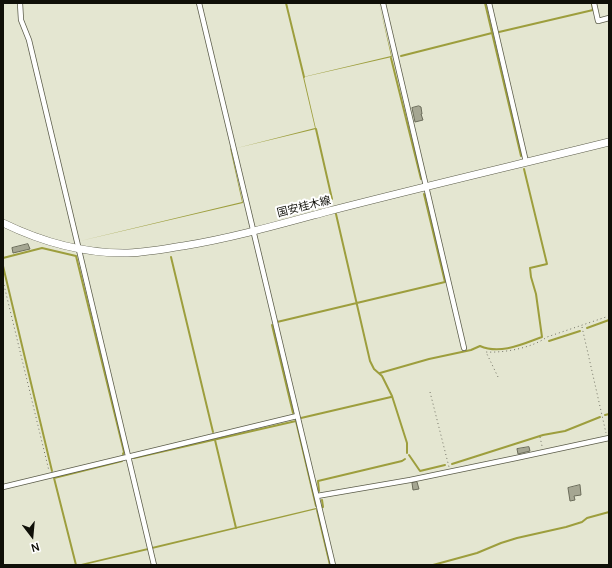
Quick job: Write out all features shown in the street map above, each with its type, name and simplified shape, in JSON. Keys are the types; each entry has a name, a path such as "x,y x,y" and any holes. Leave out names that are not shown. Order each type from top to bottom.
{"main road":[{"name":"国安桂木線","path":"3,223 20,232 41,239 91,251 145,252 205,242 253,231 425,186 609,142"}],"street":[{"path":"20,3 21,20 30,40 127,457 154,565"},
{"path":"199,3 333,565"},
{"path":"383,3 464,348"},
{"path":"489,3 526,162"},
{"path":"594,3 598,21 609,18"},
{"path":"3,487 297,416"},
{"path":"317,496 450,472 608,438"}],"path":[{"path":"3,280 50,476"},
{"path":"498,377 486,352 509,351 609,316"},
{"path":"582,326 608,438"},
{"path":"430,392 450,472"},
{"path":"540,437 544,452"}],"shaded area":[{"path":"379,3 392,57 304,77 316,129 237,148 315,128 303,77 391,56"},
{"path":"230,148 243,203 80,241 242,202"},
{"path":"317,509 152,549 152,547"},
{"path":"148,548 148,550 84,565 77,565"}],"building":[{"path":"419,106 421,107 423,120 415,122 412,108"},
{"path":"28,244 30,249 13,253 12,248"},
{"path":"529,447 530,451 518,454 517,449"},
{"path":"417,482 419,489 413,490 412,483"},
{"path":"580,485 581,495 574,496 575,500 570,501 568,488"}],"waterway":[{"path":"286,3 304,77"},
{"path":"485,3 521,156"},
{"path":"499,32 593,10 592,3"},
{"path":"401,56 492,33"},
{"path":"391,58 421,179"},
{"path":"316,129 332,199"},
{"path":"380,373 429,359 471,350 480,346 495,349 511,348 542,337 536,294 530,268 547,264 524,169"},
{"path":"277,322 445,282 424,194"},
{"path":"336,214 370,361 374,369 382,376 392,396 407,443 407,453"},
{"path":"3,258 42,248 76,256 124,452 123,454"},
{"path":"171,257 213,432"},
{"path":"3,266 52,471"},
{"path":"587,328 609,320"},
{"path":"272,325 293,413"},
{"path":"549,341 580,331"},
{"path":"301,418 391,397"},
{"path":"605,415 609,414"},
{"path":"452,464 543,435 565,431 600,417"},
{"path":"134,458 296,421 316,506"},
{"path":"215,440 236,528"},
{"path":"409,455 420,471 445,465"},
{"path":"319,491 318,481 402,461 405,459"},
{"path":"76,565 54,478 122,461"},
{"path":"321,507 323,507 322,500"},
{"path":"317,510 330,565"},
{"path":"433,565 477,553 517,538 566,527 582,522 587,518 609,512"}]}
